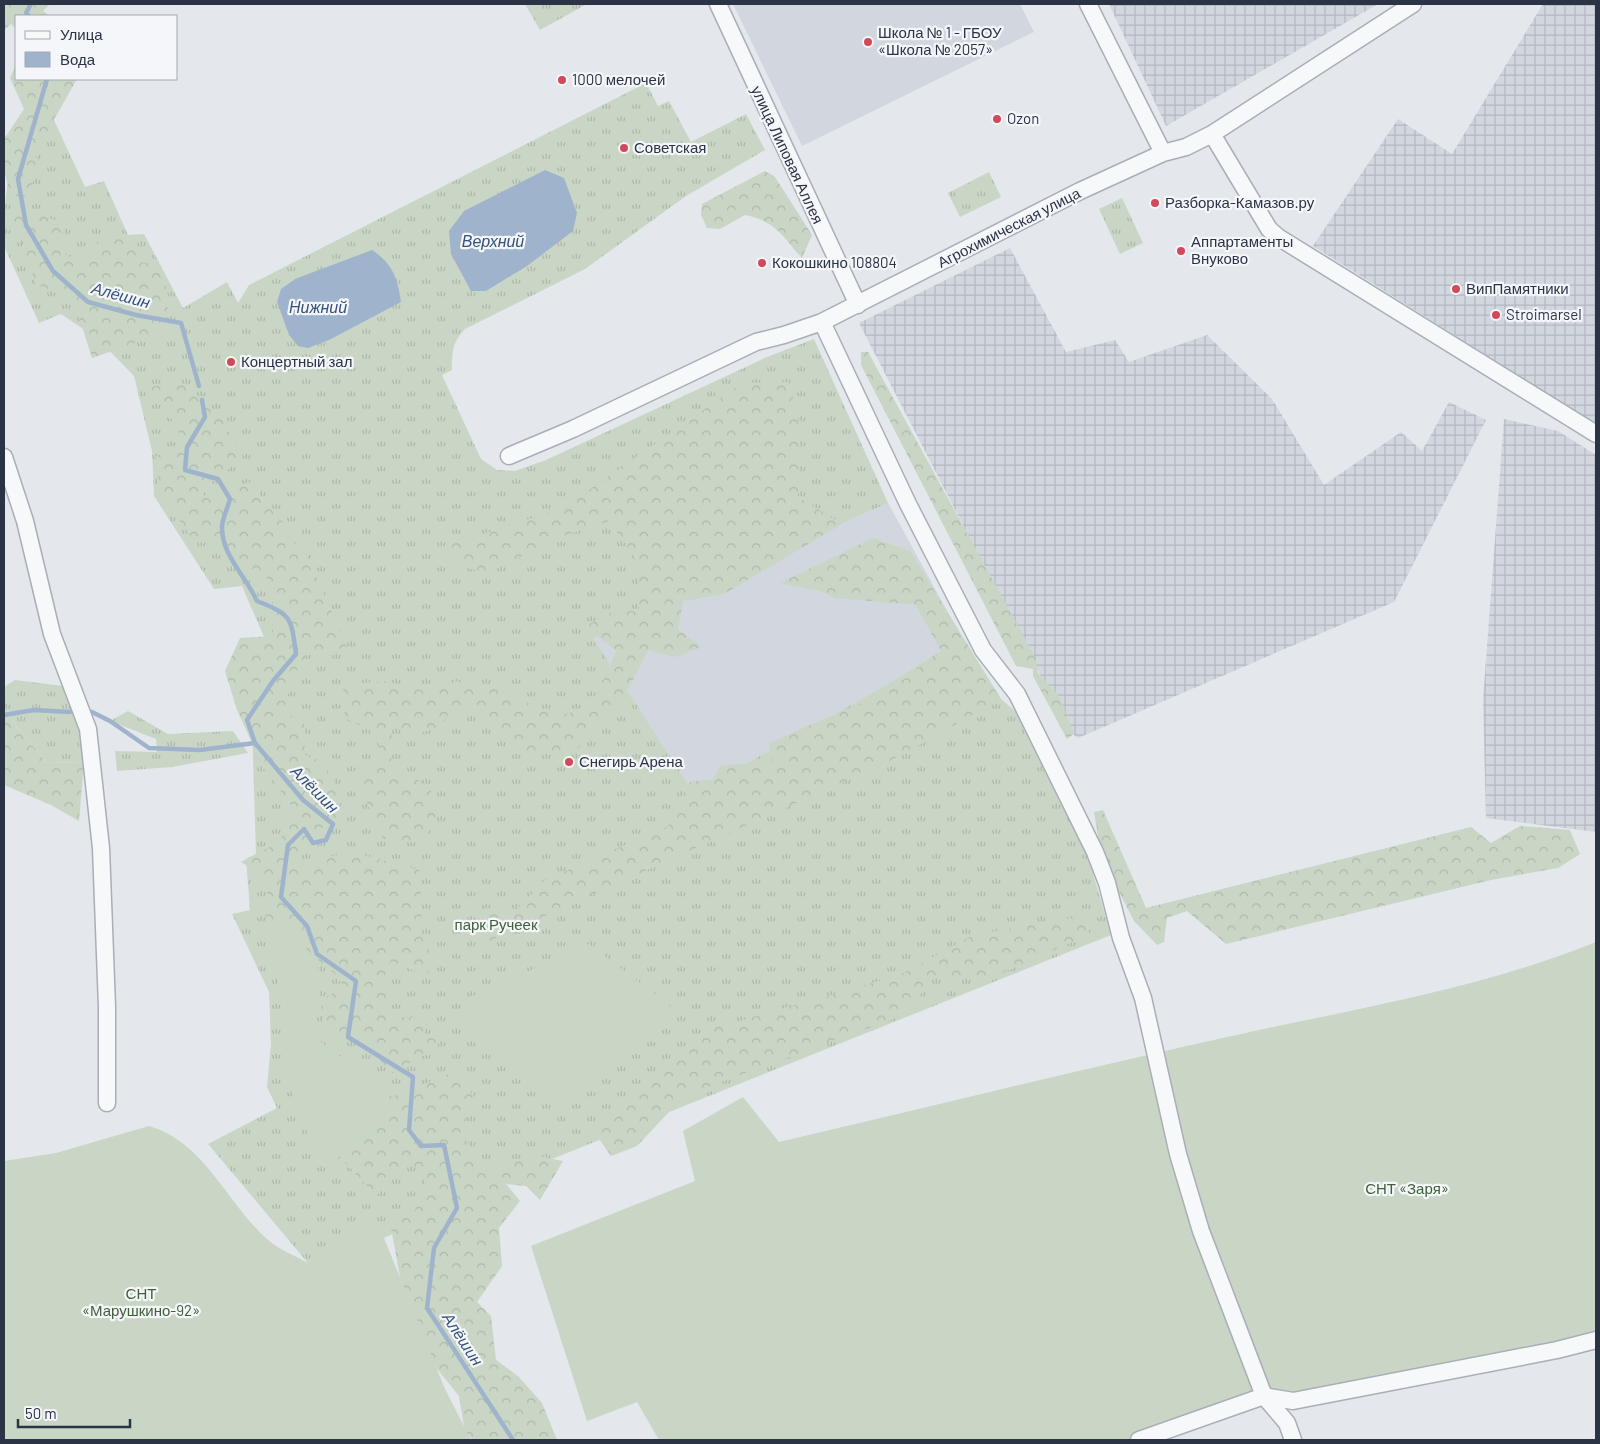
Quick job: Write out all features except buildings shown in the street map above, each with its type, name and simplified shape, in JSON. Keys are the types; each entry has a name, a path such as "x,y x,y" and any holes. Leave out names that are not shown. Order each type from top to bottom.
{"street":[{"name":"улица Липовая Аллея","path":"718,4 858,305"},
{"path":"1088,4 1163,153"},
{"name":"Агрохимическая улица","path":"509,456 572,429 756,342 822,322 1080,191 1163,153 1186,147 1212,134 1413,4"},
{"path":"1212,134 1269,229 1596,434"},
{"path":"822,322 916,521 983,650 1017,694 1095,852 1107,882 1121,938 1143,998 1178,1154 1201,1231 1264,1396 1287,1423 1293,1440"},
{"path":"4,457 25,521 52,634 88,729 101,848 108,1007 107,1103"},
{"path":"1139,1440 1264,1396 1293,1401 1557,1350 1596,1340"}],"shaded area":[{"path":"733,4 1020,4 1034,32 802,146"},
{"path":"1109,4 1378,4 1166,126"},
{"path":"1543,4 1596,4 1596,424 1313,246 1398,119 1452,154"},
{"path":"1010,248 1066,352 1115,340 1129,362 1207,335 1272,399 1324,485 1401,432 1422,451 1449,402 1486,420 1394,602 1078,738 1069,731 859,323"},
{"path":"1504,419 1558,431 1596,455 1596,832 1486,818 1483,700"},
{"path":"888,503 962,638 881,688 694,793 592,637"}],"green space":[{"path":"4,4 50,4 43,11 49,15 15,15 15,28 11,24 4,30"},
{"path":"525,4 587,4 540,30"},
{"path":"15,66 15,80 76,80 38,148 31,194 11,197 4,170 4,139 24,109 10,78"},
{"name":"парк Ручеек","path":"646,83 658,106 669,101 691,142 746,114 765,150 686,196 585,269 465,329 457,338 452,358 452,370 442,375 481,459 497,470 515,471 546,460 767,357 814,339 888,503 620,623 593,638 694,793 881,688 962,638 1001,699 1015,711 1089,860 1111,935 542,1163 384,1238 308,1263 208,1144 277,1108 267,1087 271,1043 269,992 232,914 250,910 246,859 256,854 250,660 264,637 242,586 214,589 154,496 152,451 134,376 98,339 61,314 39,323 4,246 4,214 9,169 52,116 85,187 104,181 128,235 144,234 183,308 227,282 238,303 249,285"},
{"path":"765,171 775,177 812,235 802,258 778,231 764,221 745,215 720,229 707,228 701,215 702,204"},
{"path":"989,172 1001,197 960,217 948,193"},
{"path":"1122,198 1143,243 1120,254 1099,209"},
{"path":"37,213 64,224 63,252 84,267 100,237 137,238 139,262 161,265 169,299 164,333 92,358 74,301 36,284 12,214"},
{"path":"861,352 868,352 1035,657 1038,673 1059,696 1074,734 1067,739 1033,676 1033,669 1016,666 861,365"},
{"path":"177,378 220,416 243,458 202,489 205,497 251,482 268,506 279,515 293,542 307,555 347,647 332,656 310,652 291,678 283,718 304,716 305,755 323,762 336,785 344,813 300,843 300,868 348,851 420,870 422,932 435,964 426,976 391,961 382,984 393,1017 418,1018 426,1023 425,1034 438,1041 437,1053 423,1056 392,1073 357,1037 324,1038 321,1000 344,987 334,973 261,913 271,881 241,862 280,842 291,805 264,769 237,710 225,671 240,638 273,636 272,582 215,543 195,542 159,493 156,456 176,449 179,430 149,388"},
{"path":"789,382 800,427 798,497 842,524 724,594 683,601 678,629 701,647 676,657 648,650 619,707 575,751 529,756 478,705 450,712 438,729 411,734 392,725 391,767 430,786 436,821 421,843 383,839 357,779 380,755 377,734 345,718 343,685 385,681 425,691 446,680 492,686 556,716 592,708 616,651 586,626 617,609 639,612 638,563 610,521 563,536 488,573 454,565 446,546 563,508 742,383"},
{"path":"873,538 910,551 1001,699 892,760 485,943 475,933 486,908 516,910 545,880 668,826 690,782 713,779 721,765 773,763 769,743 889,691 941,651 916,605 835,598 821,591 780,583"},
{"path":"15,680 63,686 81,734 84,762 47,763 4,711 4,687"},
{"path":"4,711 47,763 84,762 79,821 51,805 4,785"},
{"path":"128,711 168,734 233,731 248,753 172,767 117,771 115,751 157,752 156,739 110,721"},
{"path":"1103,810 1146,908 1471,827 1491,843 1520,826 1570,830 1580,854 1558,868 1491,880 1226,944 1187,911 1167,918 1164,942 1157,945 1134,921 1102,859 1094,812"},
{"path":"1079,917 1090,934 991,978 931,979 907,1014 685,1095 637,1146 611,1156 597,1136 704,1031 900,975 973,935"},
{"path":"289,919 322,975 313,1036 345,1060 391,1088 383,1124 331,1163 314,1150 286,1078 283,1022 278,983 263,934"},
{"name":"СНТ «Заря»","path":"1596,942 1596,1340 1293,1401 1264,1396 1145,1440 659,1440 637,1402 587,1421 531,1246 695,1181 683,1131 743,1097 779,1142 1183,1047 1421,996 1510,972"},
{"path":"589,944 669,1005 674,1013 674,1018 558,1111 457,1025 466,999"},
{"path":"456,1071 473,1095 462,1135 486,1170 532,1155 563,1161 540,1200 526,1186 506,1184 520,1201 499,1228 502,1266 477,1302 491,1316 496,1360 519,1377 542,1403 557,1440 473,1440 465,1433 459,1396 422,1350 407,1316 388,1211 413,1217 429,1169 405,1164 376,1196 344,1161 352,1104 398,1095"},
{"name":"СНТ «Марушкино-92»","path":"149,1126 169,1134 200,1160 253,1225 272,1244 308,1263 369,1216 384,1238 445,1389 471,1440 4,1440 4,1161 56,1153"}],"water":[{"name":"Верхний","path":"545,170 564,178 577,213 573,231 527,266 486,291 471,291 451,254 449,231 464,211"},
{"name":"Нижний","path":"372,250 385,260 393,272 401,302 329,340 308,348 298,346 289,335 277,302 281,289 295,279"}],"waterway":[{"name":"Алёшин","path":"28,15 26,13 31,4"},
{"name":"Алёшин","path":"47,80 18,179 26,225 53,271 88,302 136,315 181,323 199,386"},
{"name":"Алёшин","path":"202,400 205,417 187,447 185,470 218,479 230,499 222,526 223,537 230,556 257,601 283,614 288,619 293,632 296,654 273,681 247,720 255,743 303,800 333,824 326,840 313,843 304,829 288,845 281,897 307,926 317,954 356,981 348,1037 413,1077 409,1130 421,1146 444,1145 457,1208 434,1248 427,1308 513,1440"},
{"path":"4,715 34,710 70,712"},
{"path":"92,712 110,721 149,748 200,750 255,743"}],"place":[{"name":"Школа № 1 - ГБОУ «Школа № 2057»","path":"868,42"},
{"name":"1000 мелочей","path":"562,80"},
{"name":"Ozon","path":"997,119"},
{"name":"Советская","path":"624,148"},
{"name":"Разборка-Камазов.ру","path":"1155,203"},
{"name":"Аппартаменты Внуково","path":"1181,251"},
{"name":"Кокошкино 108804","path":"762,263"},
{"name":"ВипПамятники","path":"1456,289"},
{"name":"Stroimarsel","path":"1496,315"},
{"name":"Концертный зал","path":"231,362"},
{"name":"Снегирь Арена","path":"569,762"}]}
